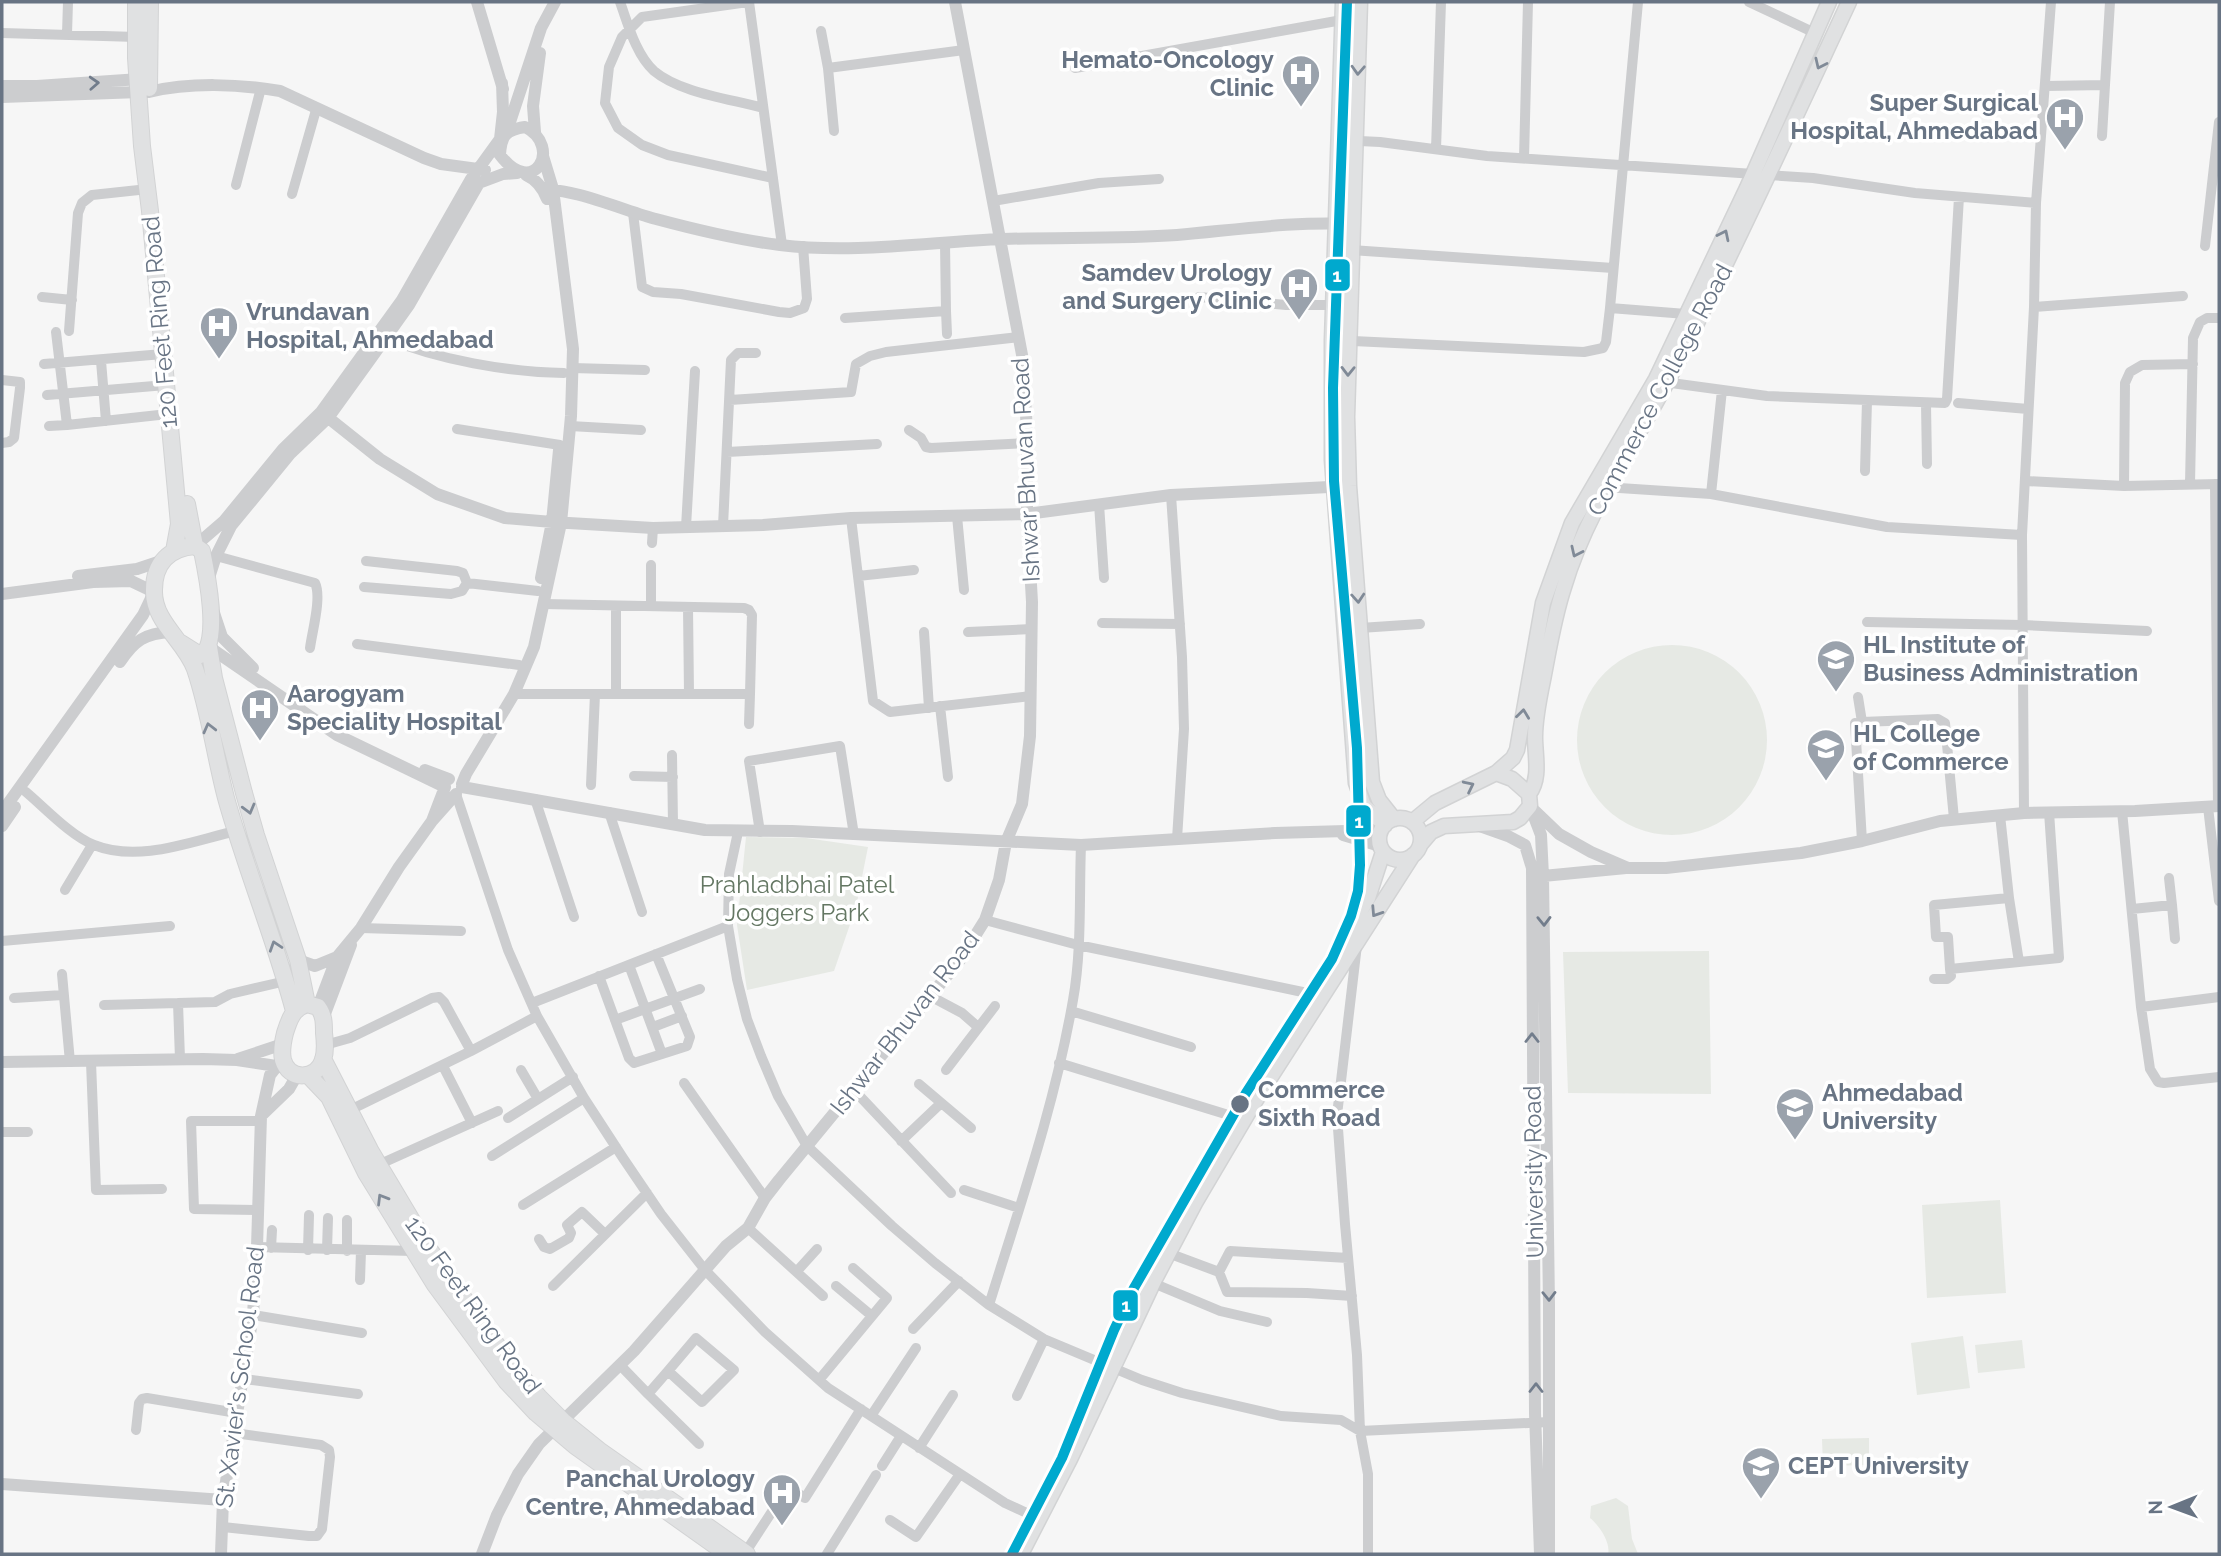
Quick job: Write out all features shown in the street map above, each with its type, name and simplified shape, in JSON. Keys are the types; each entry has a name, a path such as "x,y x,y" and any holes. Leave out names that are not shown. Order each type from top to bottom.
{"main road":[{"name":"120 Feet Ring Road","path":"136,2 137,37 160,208 189,519 195,546 202,551 208,583 212,622 209,648"},
{"name":"120 Feet Ring Road","path":"150,2 142,146 179,524 153,592"},
{"path":"1343,2 1332,340 1333,487 1356,783 1364,806 1387,824"},
{"path":"1021,1554 1070,1459 1108,1366 1187,1199 1368,898 1382,849 1387,824 1372,782 1349,486 1347,417 1360,2"},
{"name":"Commerce College Road","path":"1496,773 1513,758 1517,750 1543,603 1572,523 1590,490 1661,381 1686,314 1753,174 1829,2"},
{"name":"Commerce College Road","path":"1530,800 1537,775 1534,734 1539,703 1559,600 1572,560 1768,175 1849,2"},
{"path":"168,556 184,547 195,546"},
{"path":"153,592 159,614 195,668 236,831 286,981 310,1010"},
{"path":"176,637 200,655 209,648"},
{"path":"209,648 214,678 256,835 298,960 324,1052 316,1071 296,1076 284,1061 283,1044 288,1022 310,1010"},
{"path":"1382,849 1394,859 1408,858 1437,828 1444,825 1513,822 1520,818 1530,800 1512,779 1496,773 1435,803 1412,822"},
{"path":"1011,1554 1195,1203 1254,1102 1416,850 1420,832 1412,822 1404,818 1387,824"},
{"name":"120 Feet Ring Road","path":"324,1052 378,1165 407,1214 464,1300 559,1425 746,1554"},
{"name":"120 Feet Ring Road","path":"296,1076 329,1097 366,1173 413,1251 506,1381 559,1425 604,1468 727,1554"}],"street":[{"path":"67,34 68,2"},
{"path":"477,2 502,83 504,135"},
{"path":"555,2 541,28 499,155 522,174 549,190 572,192 715,234 803,246 1175,235 1352,224"},
{"path":"535,132 533,106 542,43 562,2"},
{"path":"620,2 640,50 653,70 676,85 764,108"},
{"path":"773,178 668,155 642,145 618,128 605,103 608,67 622,37 642,17 748,2 764,108 782,245"},
{"name":"Ishwar Bhuvan Road","path":"482,1554 518,1474 539,1444 620,1365 726,1246 748,1228 765,1198 960,960 985,920 999,880 1006,842 1022,804 1030,736 1032,629 1023,360 955,2"},
{"path":"1436,149 1441,2"},
{"path":"1524,158 1528,2"},
{"path":"1332,340 1592,351 1603,348 1610,308 1638,2"},
{"path":"1749,2 1816,34"},
{"path":"2024,813 2022,535 2034,307 2036,203 2051,2"},
{"path":"2102,136 2110,2"},
{"path":"1074,68 1342,20"},
{"path":"821,31 828,68 834,131"},
{"path":"2,33 137,37"},
{"path":"828,68 964,50"},
{"path":"2,97 165,82 257,81 282,85 426,152 460,160 486,156"},
{"path":"2046,86 2105,85"},
{"path":"2,86 261,88 280,91 316,110 440,164 503,174 522,174 537,170 543,156"},
{"path":"236,185 261,88"},
{"path":"292,194 316,110"},
{"path":"2205,246 2219,122"},
{"path":"195,546 223,521 284,449 324,415 402,300 486,156 504,135 525,127 535,132 542,142 573,349 568,370 560,445 556,523 538,591 528,645 509,689 454,785 399,867 310,1010"},
{"path":"1339,140 1524,158 1813,178 1959,197 2036,203"},
{"path":"208,583 216,556 231,526 386,338 409,305 479,183 503,174"},
{"path":"993,201 1099,183 1159,179"},
{"path":"69,331 78,213 82,203 92,195 148,189"},
{"path":"1661,381 1767,396 1941,405 1945,403 1959,197"},
{"path":"633,212 642,287 653,292 681,294 779,312 798,311 804,308 807,299 803,246"},
{"path":"945,243 947,334"},
{"path":"1351,250 1613,268"},
{"path":"2034,307 2183,296"},
{"path":"42,297 72,300"},
{"path":"1199,297 1286,305 1333,305"},
{"path":"1610,308 1686,314"},
{"path":"845,318 946,311"},
{"path":"2190,484 2193,338 2200,322 2207,318 2219,318"},
{"path":"55,332 67,425"},
{"path":"730,400 851,392 856,364 870,356 1019,337"},
{"path":"386,338 410,348 533,371 645,370"},
{"path":"723,526 731,360 738,353 756,353"},
{"path":"44,364 163,354"},
{"path":"101,361 106,421"},
{"path":"2123,486 2125,383 2130,372 2142,365 2193,364"},
{"path":"454,785 514,694 534,647 544,604 570,426 568,370"},
{"path":"686,527 695,371"},
{"path":"2,380 20,382 14,438 2,443"},
{"path":"47,395 166,385"},
{"path":"1711,494 1722,390"},
{"path":"1865,471 1867,401"},
{"path":"1958,403 2028,409"},
{"path":"1926,404 1927,464"},
{"path":"48,426 168,414"},
{"path":"324,415 380,459 436,494 505,518 556,523 653,527 762,526 851,518 1027,514 1171,495 1349,486"},
{"path":"570,426 641,430"},
{"path":"457,429 560,445"},
{"path":"909,430 921,438 926,447 931,448 1027,443"},
{"path":"727,452 877,444"},
{"path":"2026,481 2123,486 2217,484 2215,807 2219,901"},
{"path":"1590,490 1609,486 1711,494 1887,527 2022,535"},
{"path":"1171,495 1184,729 1177,839"},
{"path":"1099,505 1104,578"},
{"path":"957,516 964,590"},
{"path":"851,518 873,701 890,712 1031,696"},
{"path":"652,543 653,527"},
{"path":"2,594 16,588 137,569 168,556"},
{"path":"216,556 315,583 318,589 310,648"},
{"path":"366,561 457,571 463,573 467,583"},
{"path":"651,565 651,606"},
{"path":"858,576 914,570"},
{"path":"2,586 16,588 131,582 141,584 153,592 143,615 2,812"},
{"path":"467,583 538,591"},
{"path":"364,587 451,594 462,590 467,583"},
{"path":"209,600 222,637 246,664 340,729 454,785 508,950 537,1016 616,1147 705,1270 765,1332 819,1380 1005,1503 1031,1515"},
{"path":"544,604 749,610 752,615 749,724"},
{"path":"616,606 616,694"},
{"path":"688,607 689,694"},
{"path":"1867,622 2147,631"},
{"path":"1102,623 1180,624"},
{"path":"1360,628 1420,624"},
{"path":"968,632 1032,629"},
{"path":"924,632 934,707 948,777"},
{"path":"2,826 123,656 140,638 154,633 176,637"},
{"path":"357,644 519,665"},
{"path":"209,648 337,735 454,785 705,830 1081,845 1329,831 1387,824"},
{"path":"214,678 223,666 243,669"},
{"path":"514,694 750,694"},
{"path":"591,785 595,694"},
{"path":"1858,697 1862,722 1938,719 1945,723 1954,819"},
{"path":"1854,723 1862,841"},
{"path":"760,832 749,761 840,746 855,835"},
{"path":"672,755 673,824"},
{"path":"634,776 673,777"},
{"path":"26,792 92,845 115,850 142,852 236,831"},
{"path":"535,799 575,917"},
{"path":"1530,800 1549,826 1566,838 1628,868"},
{"name":"University Road","path":"1530,800 1541,835 1543,876 1540,1554"},
{"path":"1543,876 1628,868 1666,868 1801,852 1862,841 1907,828 1954,819 2024,813 2215,807"},
{"path":"2122,811 2141,1007 2150,1069 2158,1082 2164,1083 2219,1077"},
{"path":"609,812 642,912"},
{"path":"1950,969 2059,958 2049,813"},
{"path":"2000,815 2019,962"},
{"name":"University Road","path":"1474,824 1525,845 1532,868 1542,1422 1549,1554"},
{"path":"1329,831 1382,849"},
{"path":"738,832 729,874 728,926 747,1019 778,1096 807,1146 892,1226 989,1305 1044,1339 1108,1366 1181,1393 1280,1416 1340,1420 1360,1432 1542,1422"},
{"path":"65,890 92,845"},
{"path":"989,1305 1019,1208 1071,1011 1078,945 1081,845"},
{"path":"2169,877 2175,939"},
{"path":"1934,979 1947,979 1951,976 1948,937 1932,937 1934,905 2009,898"},
{"path":"2132,909 2172,905"},
{"path":"985,920 1078,945 1312,994"},
{"path":"2,941 170,926"},
{"path":"532,1003 728,926"},
{"path":"310,1010 337,957 358,932 461,931"},
{"path":"1358,940 1337,1115 1360,1432 1368,1474 1368,1554"},
{"path":"599,976 629,1058 634,1063 687,1046 690,1037 656,954"},
{"path":"298,960 315,966 337,957"},
{"path":"629,965 662,1054"},
{"path":"62,974 69,1062"},
{"path":"104,1005 215,1002 230,994 286,981"},
{"path":"615,1020 699,989"},
{"path":"15,998 64,995"},
{"path":"930,996 962,1013 978,1027"},
{"path":"324,1052 432,998 439,997 471,1051"},
{"path":"2141,1007 2219,997"},
{"path":"178,1003 180,1059"},
{"path":"946,1070 995,1006"},
{"path":"1071,1011 1191,1047"},
{"path":"350,1110 443,1066 537,1016"},
{"path":"653,1027 682,1016"},
{"path":"237,1060 283,1044"},
{"path":"2,1062 237,1060 296,1076 261,1119 191,1121 194,1209 258,1210"},
{"path":"91,1062 96,1190 162,1189"},
{"path":"1059,1063 1235,1116"},
{"path":"443,1066 472,1124"},
{"path":"521,1070 538,1099"},
{"name":"St. Xavier's School Road","path":"221,1554 223,1500 253,1315 261,1119 270,1075 296,1076"},
{"path":"508,1118 573,1077"},
{"path":"684,1083 765,1198"},
{"path":"919,1084 971,1128"},
{"path":"853,1089 951,1194"},
{"path":"492,1156 584,1098"},
{"path":"901,1141 941,1103"},
{"path":"378,1165 498,1111"},
{"path":"2,1132 28,1132"},
{"path":"523,1205 616,1147"},
{"path":"964,1190 1019,1208"},
{"path":"553,1286 647,1193"},
{"path":"539,1239 544,1247 550,1249 569,1238 572,1233 567,1225 582,1212 606,1234"},
{"path":"308,1250 309,1215"},
{"path":"327,1250 328,1218"},
{"path":"347,1220 348,1251"},
{"path":"748,1228 823,1296"},
{"path":"271,1248 272,1230"},
{"path":"257,1247 413,1251"},
{"path":"797,1271 817,1249"},
{"path":"360,1251 360,1280"},
{"path":"1219,1272 1230,1251 1348,1258"},
{"path":"1168,1253 1219,1272 1227,1292 1352,1296"},
{"path":"819,1380 887,1298 853,1268"},
{"path":"914,1329 959,1281"},
{"path":"1153,1283 1220,1311 1267,1322"},
{"path":"836,1286 872,1316"},
{"path":"253,1315 362,1333"},
{"path":"648,1394 696,1338 734,1370 702,1402 668,1371"},
{"path":"1017,1396 1044,1339"},
{"path":"871,1416 916,1348"},
{"path":"620,1365 699,1444"},
{"path":"244,1379 358,1394"},
{"path":"919,1448 953,1395"},
{"path":"136,1430 139,1403 147,1398 237,1413"},
{"path":"746,1554 788,1487 805,1498 861,1409"},
{"path":"223,1527 309,1536 317,1536 322,1529 329,1450 321,1445 234,1433"},
{"path":"827,1554 901,1436"},
{"path":"891,1520 916,1537 960,1474"},
{"path":"2,1484 223,1500"}],"green space":[{"path":"1672,645 1708,652 1739,673 1760,704 1767,740 1760,776 1739,807 1708,828 1672,835 1636,828 1605,807 1584,776 1577,740 1584,704 1605,673 1636,652"},
{"name":"Prahladbhai Patel Joggers Park","path":"746,837 806,838 868,847 856,907 834,971 747,990 737,925"},
{"path":"1709,951 1711,1094 1568,1093 1563,952"},
{"path":"2000,1200 2006,1293 1927,1298 1922,1205"},
{"path":"1963,1336 1970,1388 1917,1395 1911,1343"},
{"path":"2022,1340 2025,1368 1978,1373 1975,1345"},
{"path":"1869,1438 1869,1465 1823,1466 1822,1439"},
{"path":"1616,1498 1628,1506 1632,1539 1638,1554 1608,1554 1604,1534 1590,1518 1591,1506"}],"transit line":[{"name":"1","path":"1012,1554 1062,1458 1134,1288 1246,1093 1332,959 1351,916 1358,891 1360,865 1357,748 1334,481 1333,388 1347,2"}],"place":[{"name":"Hemato-Oncology Clinic","path":"1301,108"},
{"name":"Super Surgical Hospital, Ahmedabad","path":"2065,151"},
{"name":"Samdev Urology and Surgery Clinic","path":"1299,321"},
{"name":"Vrundavan Hospital, Ahmedabad","path":"219,360"},
{"name":"HL Institute of Business Administration","path":"1836,693"},
{"name":"Aarogyam Speciality Hospital","path":"260,742"},
{"name":"HL College of Commerce","path":"1826,782"},
{"name":"Commerce Sixth Road","path":"1240,1104"},
{"name":"Ahmedabad University","path":"1795,1141"},
{"name":"CEPT University","path":"1761,1500"},
{"name":"Panchal Urology Centre, Ahmedabad","path":"782,1527"}]}
